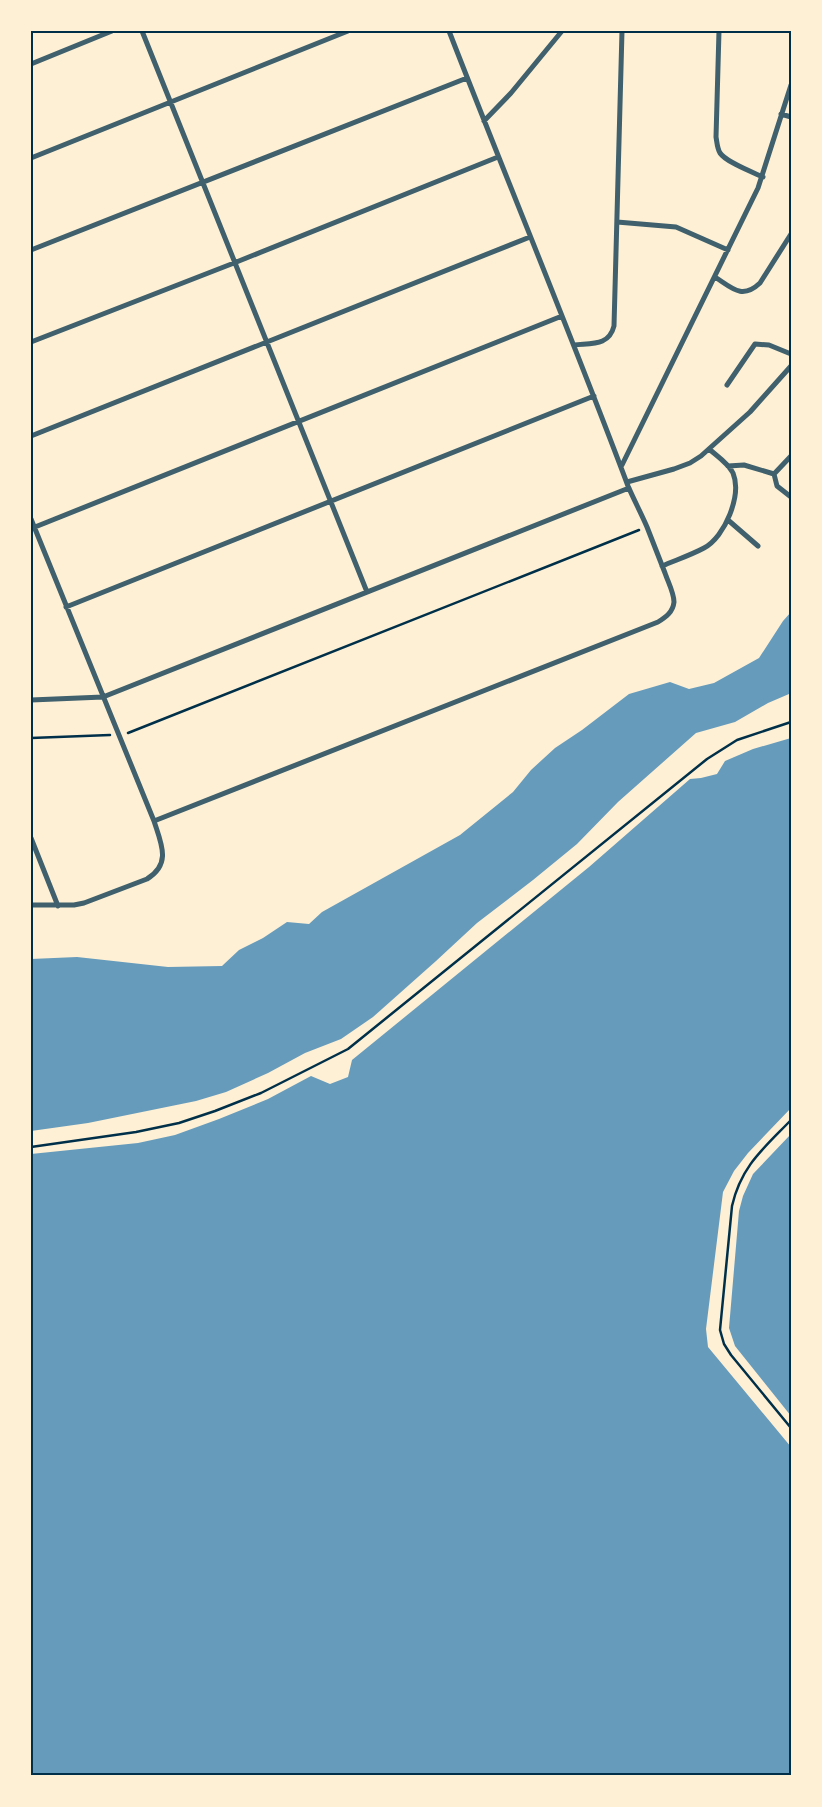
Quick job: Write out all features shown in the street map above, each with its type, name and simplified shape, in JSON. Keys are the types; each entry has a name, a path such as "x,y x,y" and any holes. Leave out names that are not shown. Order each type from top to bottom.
{"street":[{"path":"31,64 112,31"},
{"path":"142,31 367,592"},
{"path":"31,158 348,31"},
{"path":"154,821 658,622 672,610 674,601 647,526 628,485 622,465 449,31"},
{"path":"484,121 511,93 562,31"},
{"path":"574,345 604,341 612,334 614,326 622,31"},
{"path":"719,31 716,137 718,148 720,153 726,158 763,177"},
{"path":"31,250 467,78"},
{"path":"622,465 763,177 791,85"},
{"path":"781,114 791,117"},
{"path":"31,342 498,157"},
{"path":"617,222 676,227 728,250"},
{"path":"715,277 738,292 743,293 755,288 791,234"},
{"path":"31,436 530,237"},
{"path":"35,527 562,316"},
{"path":"727,385 756,344 769,345 791,354"},
{"path":"31,700 103,697 628,485 690,463 750,412 791,366"},
{"path":"66,607 594,396"},
{"path":"662,566 706,547 718,536 732,511 735,487 733,475 728,466 708,449"},
{"path":"774,474 791,456"},
{"path":"728,466 744,465 774,474"},
{"path":"774,474 777,486 791,497"},
{"path":"31,518 154,821 163,858 155,874 84,903 58,906 31,905"},
{"path":"728,520 758,546"},
{"path":"31,838 58,906"}],"path":[{"path":"31,738 118,735 127,733 647,526"},
{"path":"31,1148 136,1132 179,1123 261,1093 348,1049 707,759 737,740 791,722"},
{"path":"791,1120 759,1153 744,1172 736,1192 732,1206 720,1330 730,1355 791,1428"}],"water":[{"path":"791,612 791,695 789,694 768,703 735,722 696,733 618,802 577,844 477,923 373,1017 341,1039 305,1053 268,1073 226,1092 196,1101 88,1123 31,1131 31,959 77,957 168,967 222,966 239,950 263,938 287,922 309,924 322,912 460,835 513,792 531,770 555,748 629,694 670,682 689,689 714,683 759,658"},
{"path":"791,738 791,1108 748,1153 734,1171 723,1192 706,1329 708,1347 791,1447 791,1776 31,1776 31,1154 138,1143 175,1135 268,1099 311,1076 330,1084 348,1077 352,1060 589,867 690,779 717,774 725,761 753,749"},
{"path":"791,1134 791,1416 735,1346 729,1328 739,1211 743,1196 753,1174"}]}
